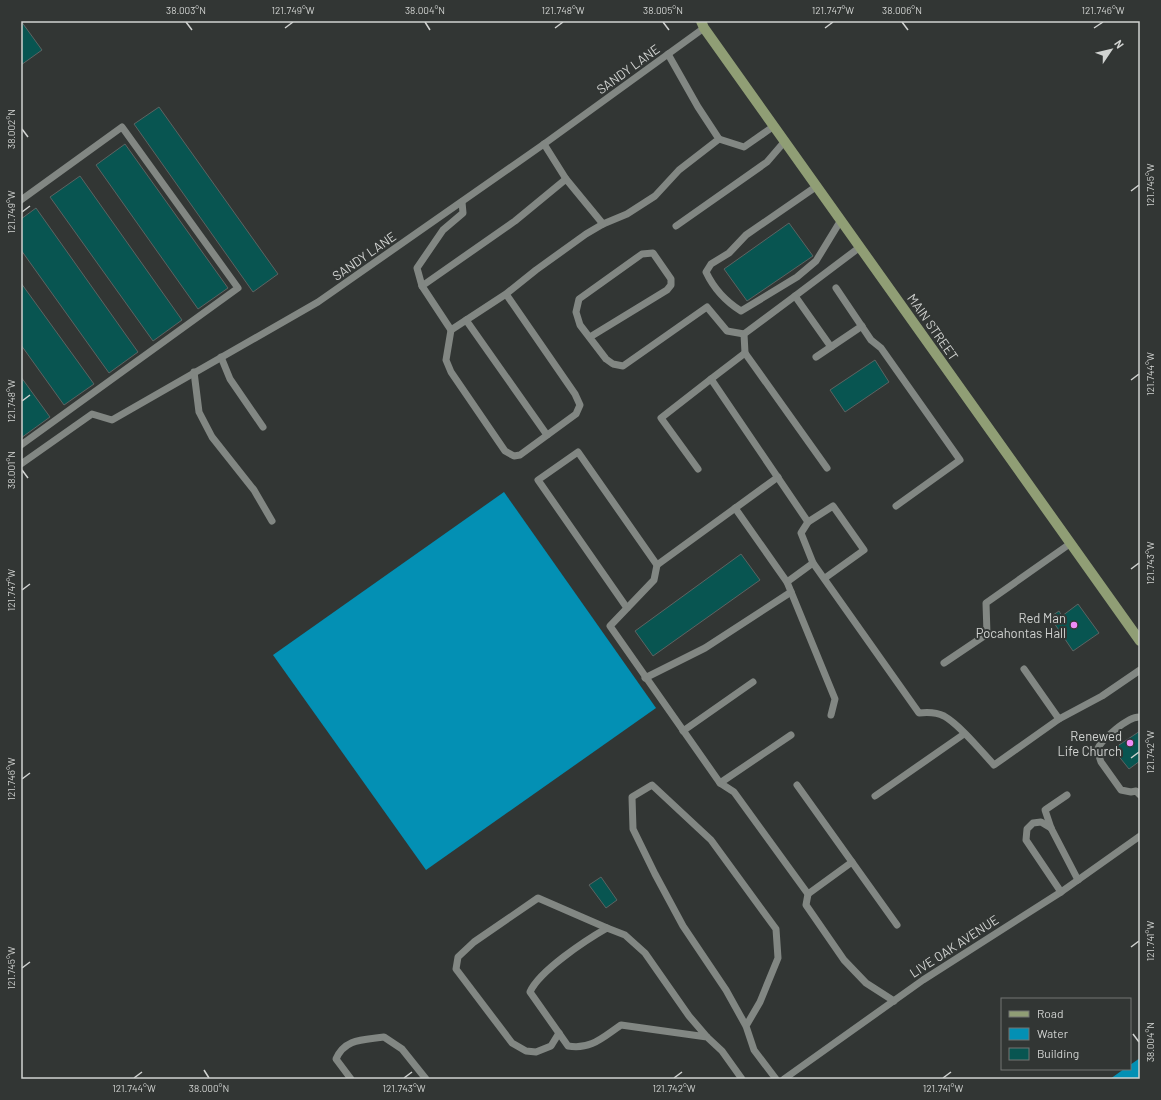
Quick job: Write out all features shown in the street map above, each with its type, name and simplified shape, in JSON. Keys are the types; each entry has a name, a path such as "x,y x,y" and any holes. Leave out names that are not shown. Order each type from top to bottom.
{"main road":[{"name":"MAIN STREET","path":"694,21 703,25 1140,640"}],"street":[{"name":"SANDY LANE","path":"21,464 92,414 112,420 318,302 544,144 668,54 703,25"},
{"path":"668,54 698,107 719,139 744,147 774,126"},
{"path":"21,200 122,127 238,288 21,445"},
{"path":"451,330 506,294 536,270 603,224 627,214 655,196 679,170 719,139"},
{"path":"676,226 767,162 785,141"},
{"path":"544,144 566,179 603,224"},
{"path":"422,286 515,221 566,179"},
{"path":"817,186 746,235 729,252 711,264 706,272 712,284 728,303 741,312 797,277 816,261 841,220"},
{"path":"462,202 463,213 443,230 417,268 422,286 451,330 446,360 451,372 505,451 514,456 520,455 576,414 580,405 575,394 506,294"},
{"path":"590,337 667,290 671,285 671,279 653,253 642,254 580,299 576,312 580,325 606,359 614,364 623,366 707,307 727,331 744,334 860,247"},
{"path":"836,288 871,340 881,348 960,460 896,506"},
{"path":"795,296 831,347"},
{"path":"466,320 548,435"},
{"path":"816,357 862,326"},
{"path":"744,334 746,353 827,468"},
{"path":"698,469 661,418 746,353"},
{"path":"221,357 230,379 264,427"},
{"path":"194,372 199,412 212,437 254,490 272,522"},
{"path":"711,380 808,522"},
{"path":"627,608 538,480 578,452 657,565"},
{"path":"778,477 657,565 654,580 610,626 720,783 734,792 808,894"},
{"path":"824,578 864,550 833,506 808,522 801,533 813,563 857,627 920,713 930,712 944,716 994,765 1059,719 1102,696 1140,670"},
{"path":"735,508 787,582 835,699 832,715"},
{"path":"944,663 987,634 986,603 1071,543"},
{"path":"787,582 813,563"},
{"path":"645,678 705,648 791,592"},
{"path":"1024,669 1059,719"},
{"path":"683,731 753,682"},
{"path":"1140,717 1129,720 1100,743 1097,750 1101,762 1121,790 1131,792 1136,791 1140,795"},
{"path":"875,796 964,734"},
{"path":"720,783 791,735"},
{"path":"746,1026 760,1002 778,958 776,929 712,840 652,785 632,797 633,830 683,926 726,990 746,1026 754,1050 776,1079"},
{"path":"798,785 897,925"},
{"path":"1067,795 1046,810 1051,828 1078,880"},
{"path":"1051,828 1041,822 1033,823 1027,829 1026,840 1061,892"},
{"name":"LIVE OAK AVENUE","path":"784,1079 923,980 1061,892 1140,836"},
{"path":"852,862 808,894 806,905 844,960 866,983 894,1001"},
{"path":"559,1033 550,1046 536,1052 526,1051 512,1043 456,969 458,957 474,942 538,898 625,935 645,954 689,1016 707,1037 722,1051 742,1079"},
{"path":"607,928 588,939 545,972 533,984 530,992 568,1046 580,1048 591,1044 621,1025 707,1037"},
{"path":"351,1079 336,1059 339,1051 350,1042 384,1037 402,1049 426,1079"}],"water":[{"path":"504,492 656,708 426,870 273,655"},
{"path":"1140,1058 1140,1079 1110,1079 1123,1070 1131,1070 1131,1064"}],"building":[{"path":"21,21 42,50 21,65"},
{"path":"159,107 278,274 253,292 134,124"},
{"path":"125,144 228,288 198,309 96,165"},
{"path":"80,176 182,320 153,341 50,197"},
{"path":"36,208 138,352 109,373 21,250 21,219"},
{"path":"789,223 813,256 747,301 724,269"},
{"path":"21,283 94,384 64,405 21,345"},
{"path":"875,360 889,382 845,412 830,390"},
{"path":"21,377 50,417 21,438"},
{"path":"741,554 760,580 653,656 635,631"},
{"name":"Red Man Pocahontas Hall","path":"1078,604 1099,633 1073,651 1050,617 1059,611 1062,616"},
{"name":"Renewed Life Church","path":"1140,731 1140,761 1129,769 1113,749"},
{"path":"601,877 617,900 606,908 589,885"}],"place":[{"name":"Red Man Pocahontas Hall","path":"1074,625"},
{"name":"Renewed Life Church","path":"1130,743"}]}
